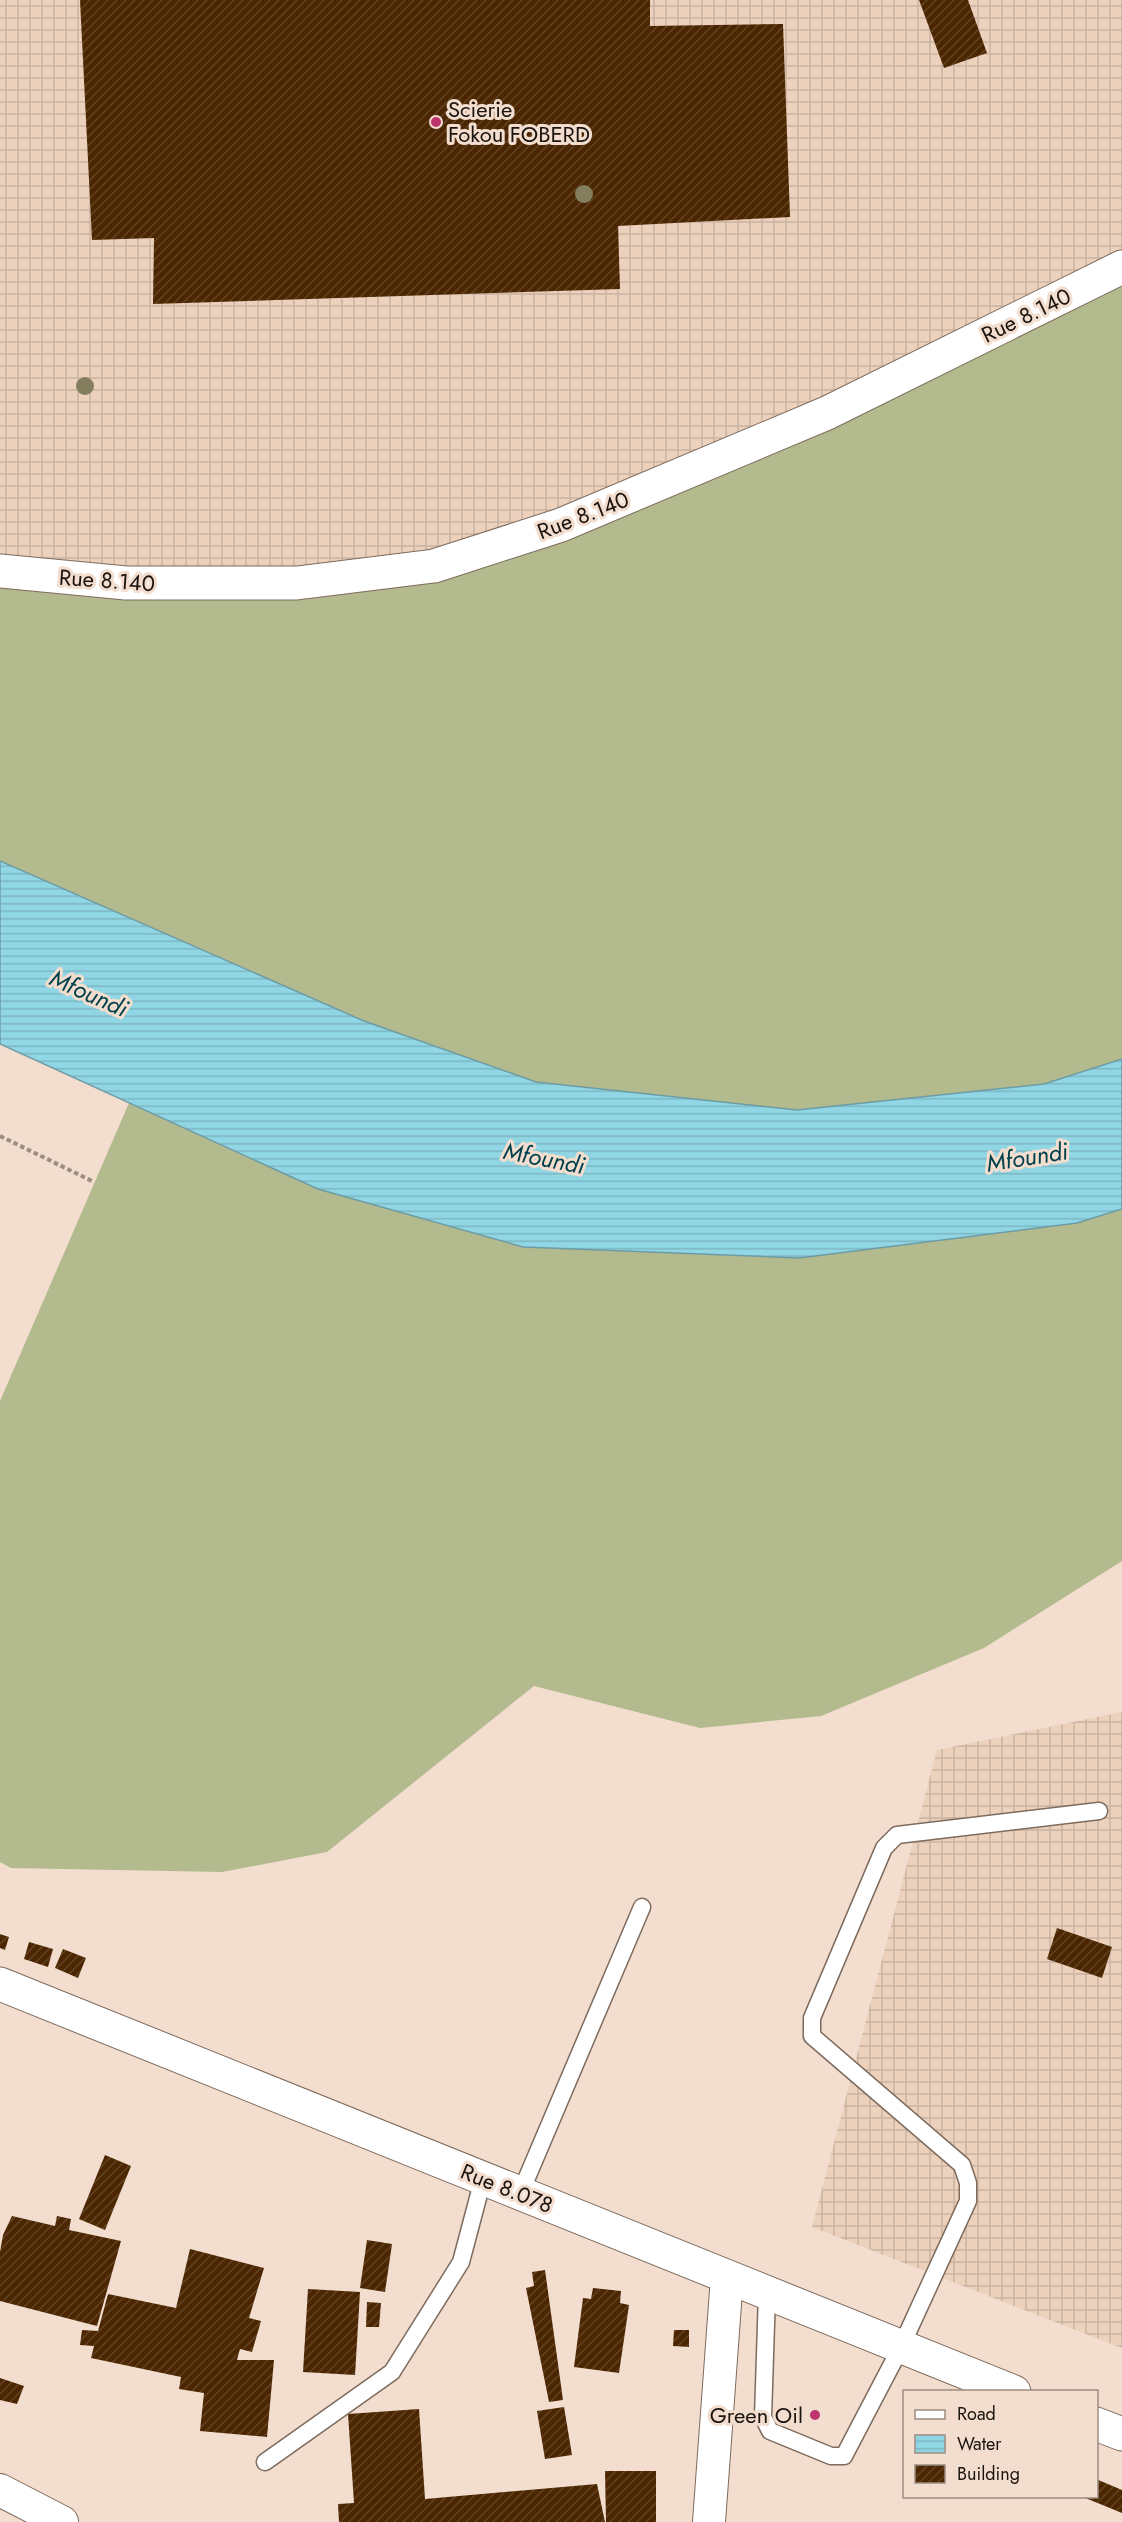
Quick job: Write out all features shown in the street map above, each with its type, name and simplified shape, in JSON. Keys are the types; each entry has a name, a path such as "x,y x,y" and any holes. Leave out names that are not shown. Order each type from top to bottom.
{"main road":[{"name":"Rue 8.140","path":"0,571 126,583 297,583 434,566 561,525 827,413 1122,267"},
{"name":"Rue 8.078","path":"0,1984 1011,2390"},
{"path":"1098,2425 1122,2434"}],"street":[{"path":"709,2522 727,2277"},
{"path":"0,2490 62,2522"}],"lane":[{"path":"766,2293 763,2417 770,2431 831,2456 844,2456 901,2347 968,2201 968,2183 962,2165 812,2036 812,2018 884,1848 897,1835 1099,1811"},
{"path":"520,2193 642,1907"},
{"path":"265,2462 392,2372 461,2262 483,2179"}],"path":[{"path":"0,1136 94,1182"}],"shaded area":[{"path":"0,0 1122,0 1122,268 434,566 0,571"},
{"path":"1122,1712 1122,2348 812,2227 937,1750"}],"green space":[{"path":"1122,267 1122,1059 1044,1084 797,1110 536,1082 364,1021 0,861 0,571 434,566"},
{"path":"129,1103 318,1189 799,1258 1077,1223 1122,1209 1122,1561 984,1648 821,1716 700,1728 534,1686 327,1852 222,1872 11,1868 0,1862 0,1401"}],"water":[{"name":"Mfoundi","path":"0,861 364,1021 536,1082 797,1110 1044,1084 1122,1059 1122,1209 1077,1223 799,1258 523,1247 318,1189 0,1044"}],"building":[{"name":"Scierie Fokou FOBERD","path":"80,0 650,0 650,26 783,24 790,217 618,226 620,289 153,304 154,238 92,240"},
{"path":"919,0 968,0 987,53 944,68"},
{"path":"1057,1928 1112,1947 1102,1978 1047,1959"},
{"path":"0,1934 9,1937 5,1950 0,1948"},
{"path":"29,1942 53,1949 48,1967 24,1959"},
{"path":"63,1949 86,1958 78,1978 55,1968"},
{"path":"105,2155 131,2166 105,2230 79,2219"},
{"path":"12,2216 55,2226 57,2216 71,2219 69,2230 121,2241 97,2326 0,2301 0,2252 3,2235"},
{"path":"367,2240 392,2244 385,2292 360,2288"},
{"path":"190,2249 264,2268 249,2318 261,2321 252,2352 240,2349 237,2360 274,2360 267,2437 200,2431 204,2393 179,2389 181,2377 91,2358 94,2346 80,2345 82,2330 98,2331 108,2294 176,2308"},
{"path":"545,2270 563,2400 549,2402 526,2288 534,2286 532,2272"},
{"path":"593,2288 621,2291 620,2303 629,2305 619,2373 574,2367 583,2298 591,2299"},
{"path":"308,2289 360,2292 355,2375 303,2372"},
{"path":"367,2302 381,2303 379,2327 366,2327"},
{"path":"674,2330 689,2330 689,2347 673,2346"},
{"path":"0,2378 24,2386 17,2404 0,2400"},
{"path":"564,2407 572,2455 545,2459 537,2411"},
{"path":"419,2409 425,2499 597,2484 605,2522 339,2522 338,2504 354,2503 348,2414"},
{"path":"605,2471 656,2471 656,2522 606,2522"},
{"path":"1098,2480 1122,2490 1122,2513 1085,2498 1098,2498"}],"place":[{"name":"Scierie Fokou FOBERD","path":"436,122"},
{"name":"Green Oil","path":"815,2415"}]}
